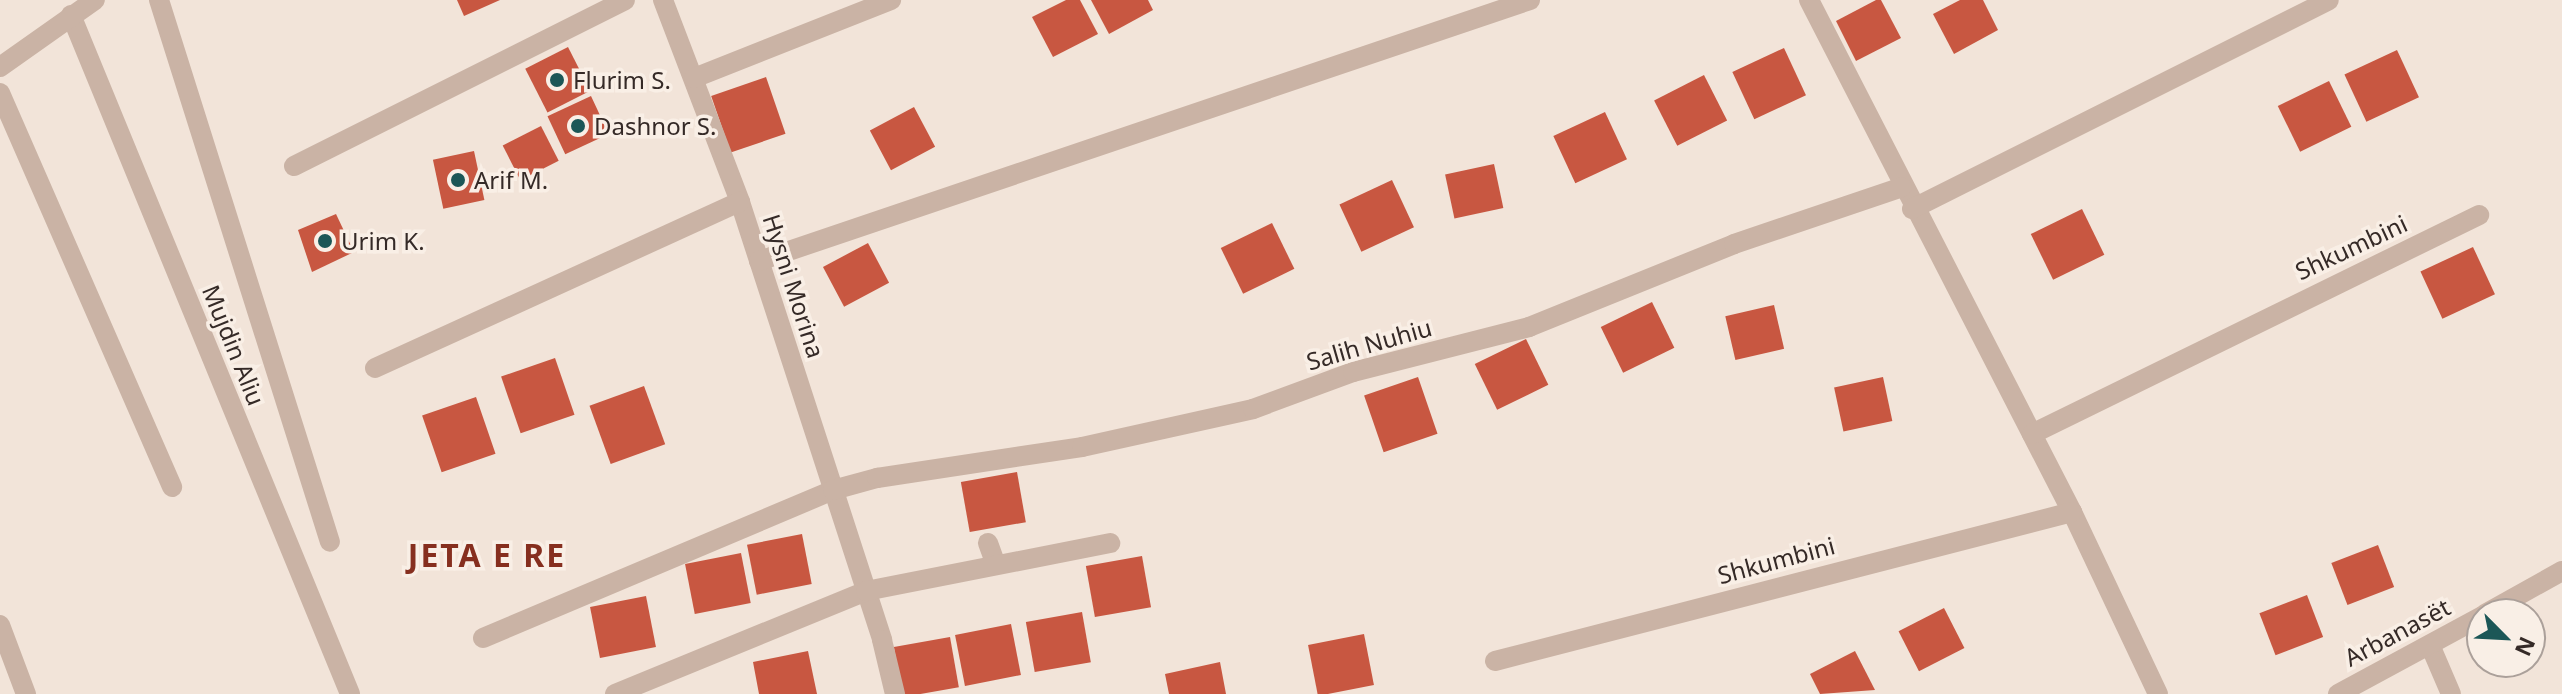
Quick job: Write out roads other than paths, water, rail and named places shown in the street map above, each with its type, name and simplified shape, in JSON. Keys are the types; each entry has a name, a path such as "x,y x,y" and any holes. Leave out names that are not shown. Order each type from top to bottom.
{"street":[{"path":"0,67 95,0"},
{"path":"159,0 330,542"},
{"path":"294,166 625,0"},
{"name":"Hysni Morina","path":"663,0 740,202 866,591 895,694"},
{"path":"694,78 891,0"},
{"path":"759,261 1530,0"},
{"path":"1912,209 2329,0"},
{"path":"1817,3 1912,209 2072,512 2158,694"},
{"name":"Mujdin Aliu","path":"71,15 350,694"},
{"path":"0,93 172,487"},
{"name":"Salih Nuhiu","path":"483,638 833,490 877,478 1082,447 1253,409 1353,372 1529,327 1734,244 1902,187"},
{"path":"375,368 740,202"},
{"name":"Shkumbini","path":"2032,434 2479,215"},
{"name":"Shkumbini","path":"1495,661 2072,512"},
{"path":"988,543 996,565"},
{"path":"615,694 866,591 1110,543"},
{"name":"Arbanasët","path":"2514,598 2562,571"},
{"path":"0,625 26,694"},
{"name":"Arbanasët","path":"2338,694 2466,625"},
{"path":"2430,645 2451,694"}],"place":[{"name":"Flurim S.","path":"557,80"},
{"name":"Dashnor S.","path":"578,126"},
{"name":"Arif M.","path":"458,180"},
{"name":"Urim K.","path":"325,241"}],"district":[{"name":"JETA E RE","path":"487,555"}]}
